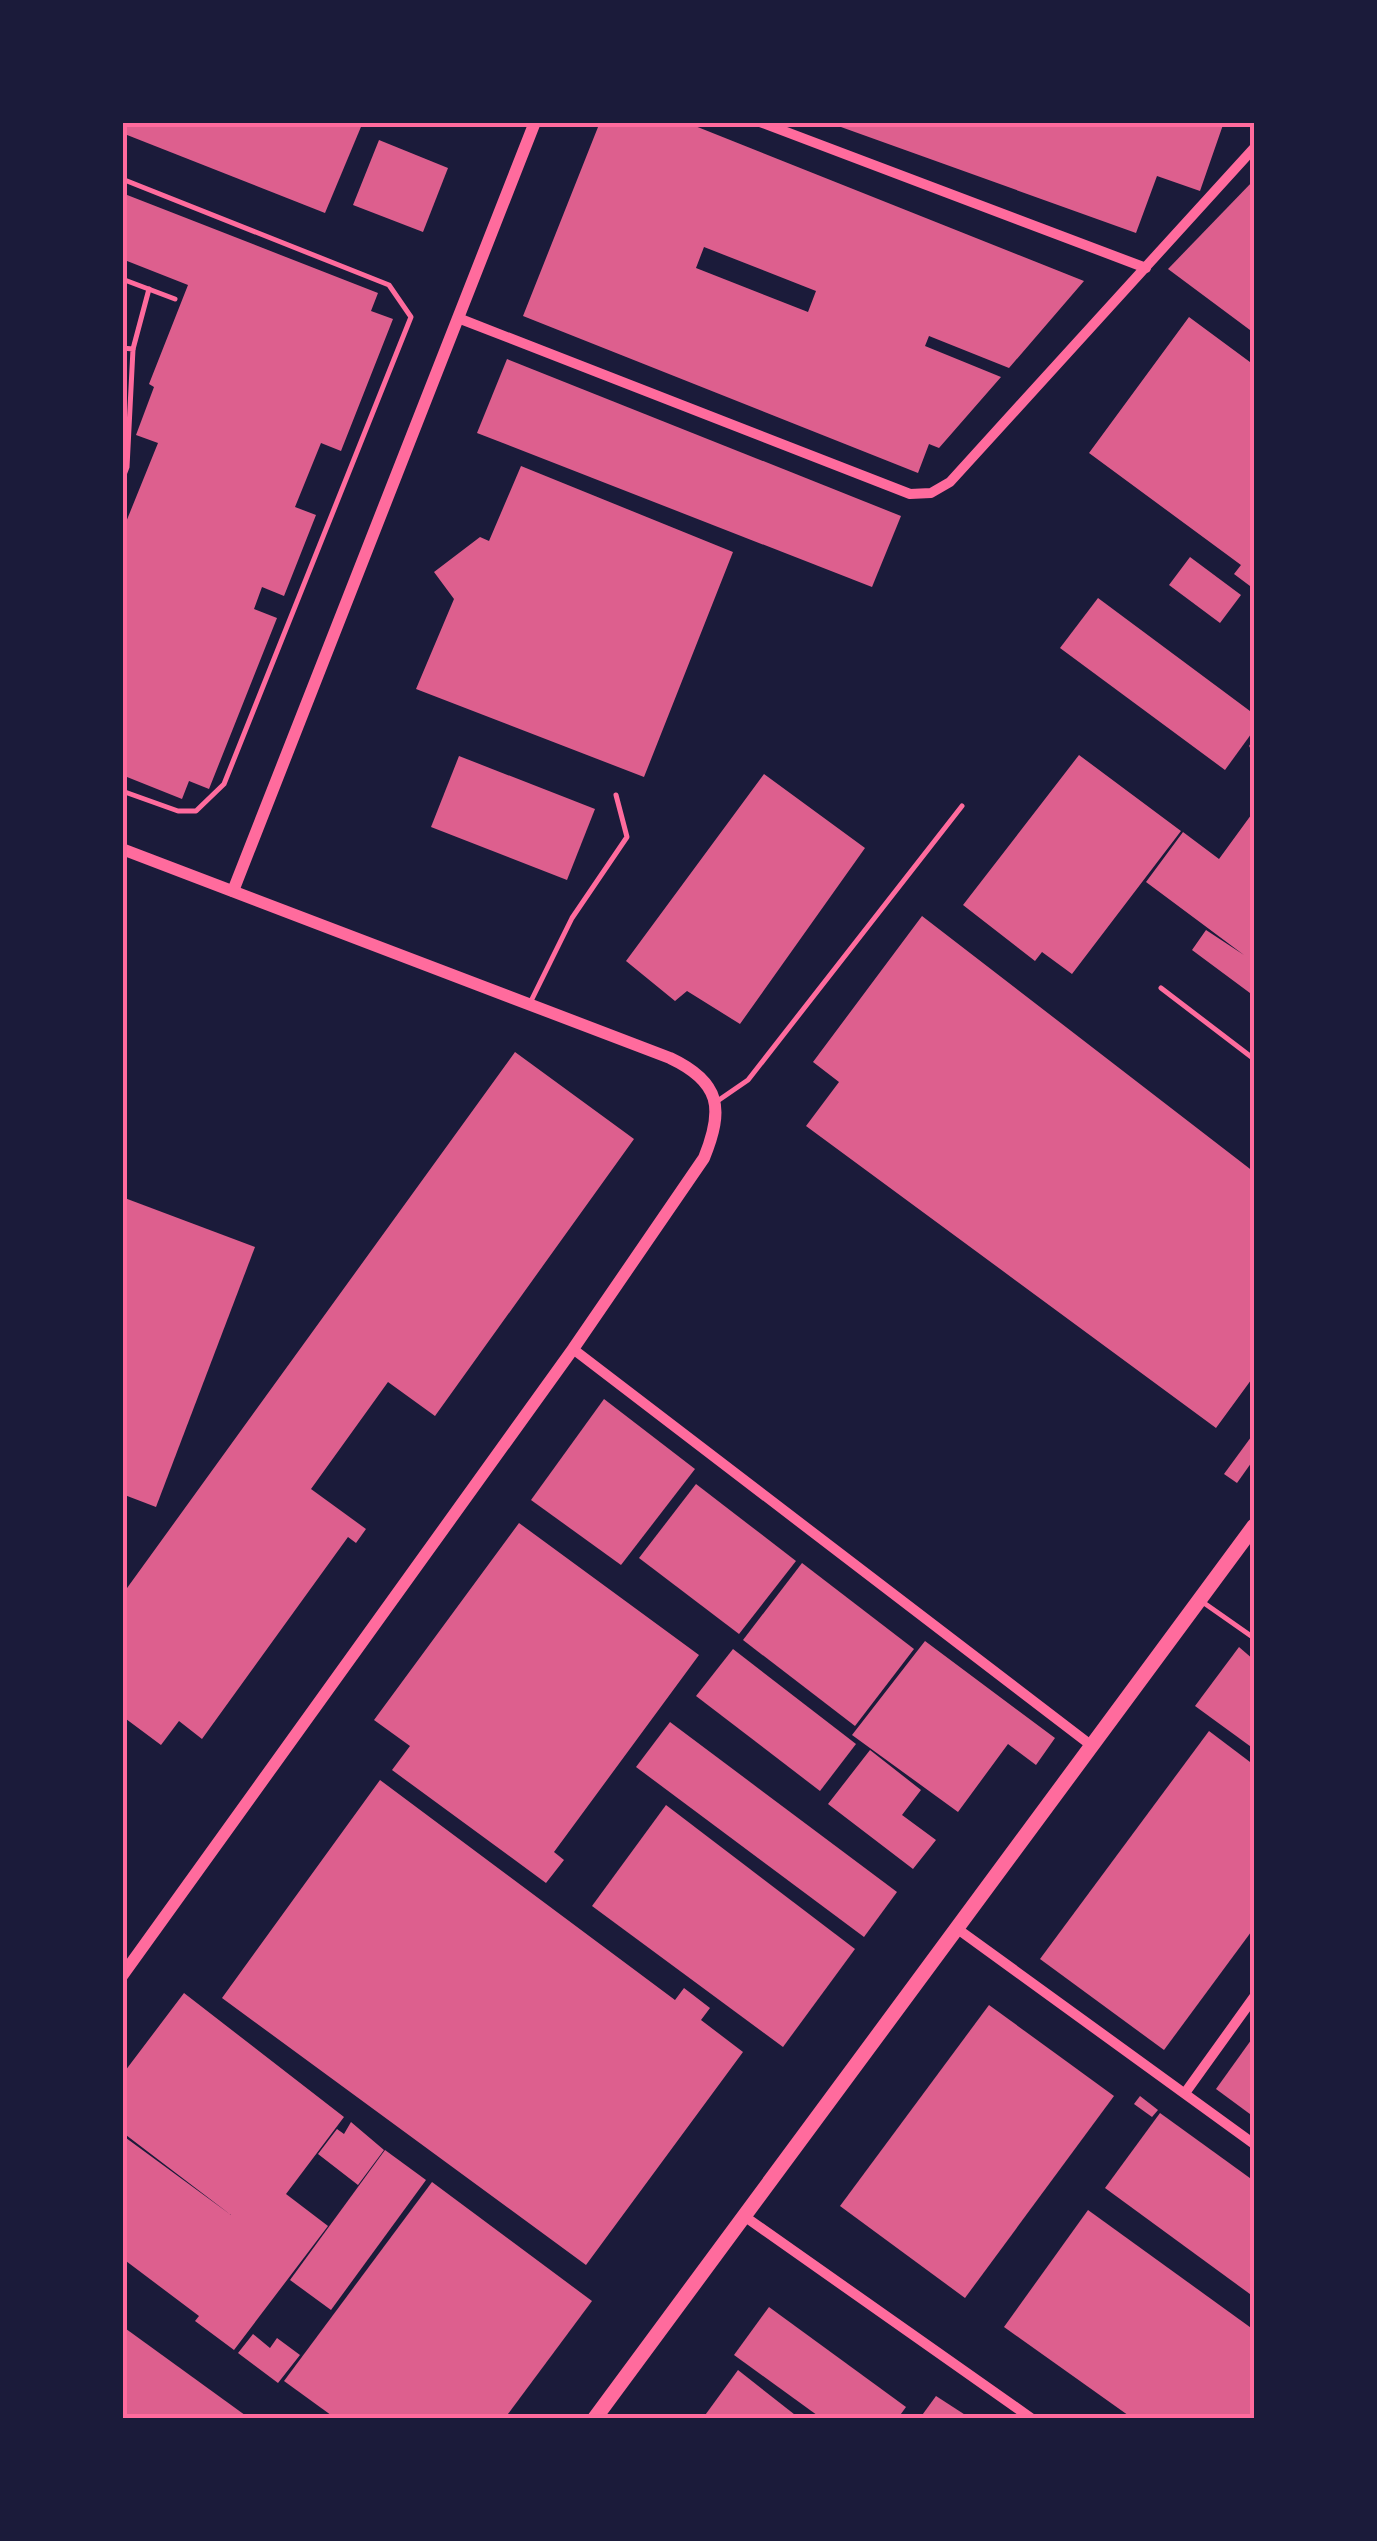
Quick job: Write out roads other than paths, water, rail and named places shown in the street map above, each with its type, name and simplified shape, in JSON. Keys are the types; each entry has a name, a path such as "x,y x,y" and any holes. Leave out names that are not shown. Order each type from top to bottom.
{"main road":[{"path":"595,2418 1251,1537"}],"street":[{"path":"233,891 535,122"},
{"path":"760,122 1146,268"},
{"path":"458,318 910,494 931,493 950,482 1254,148"},
{"path":"122,849 694,1069 716,1102 718,1124 704,1158 572,1349 122,1976"},
{"path":"572,1349 1092,1746"},
{"path":"959,1930 1254,2144"},
{"path":"1186,2093 1254,1996"},
{"path":"744,2216 1031,2418"}],"lane":[{"path":"122,179 389,285 411,316 224,784 196,811 178,812 122,791"},
{"path":"122,279 175,299"},
{"path":"122,480 127,466 133,349 149,289"},
{"path":"122,348 133,349"},
{"path":"530,1004 572,918 627,837 616,796"},
{"path":"716,1102 748,1080 962,806"},
{"path":"1161,988 1254,1059"},
{"path":"1201,1600 1254,1637"}]}
